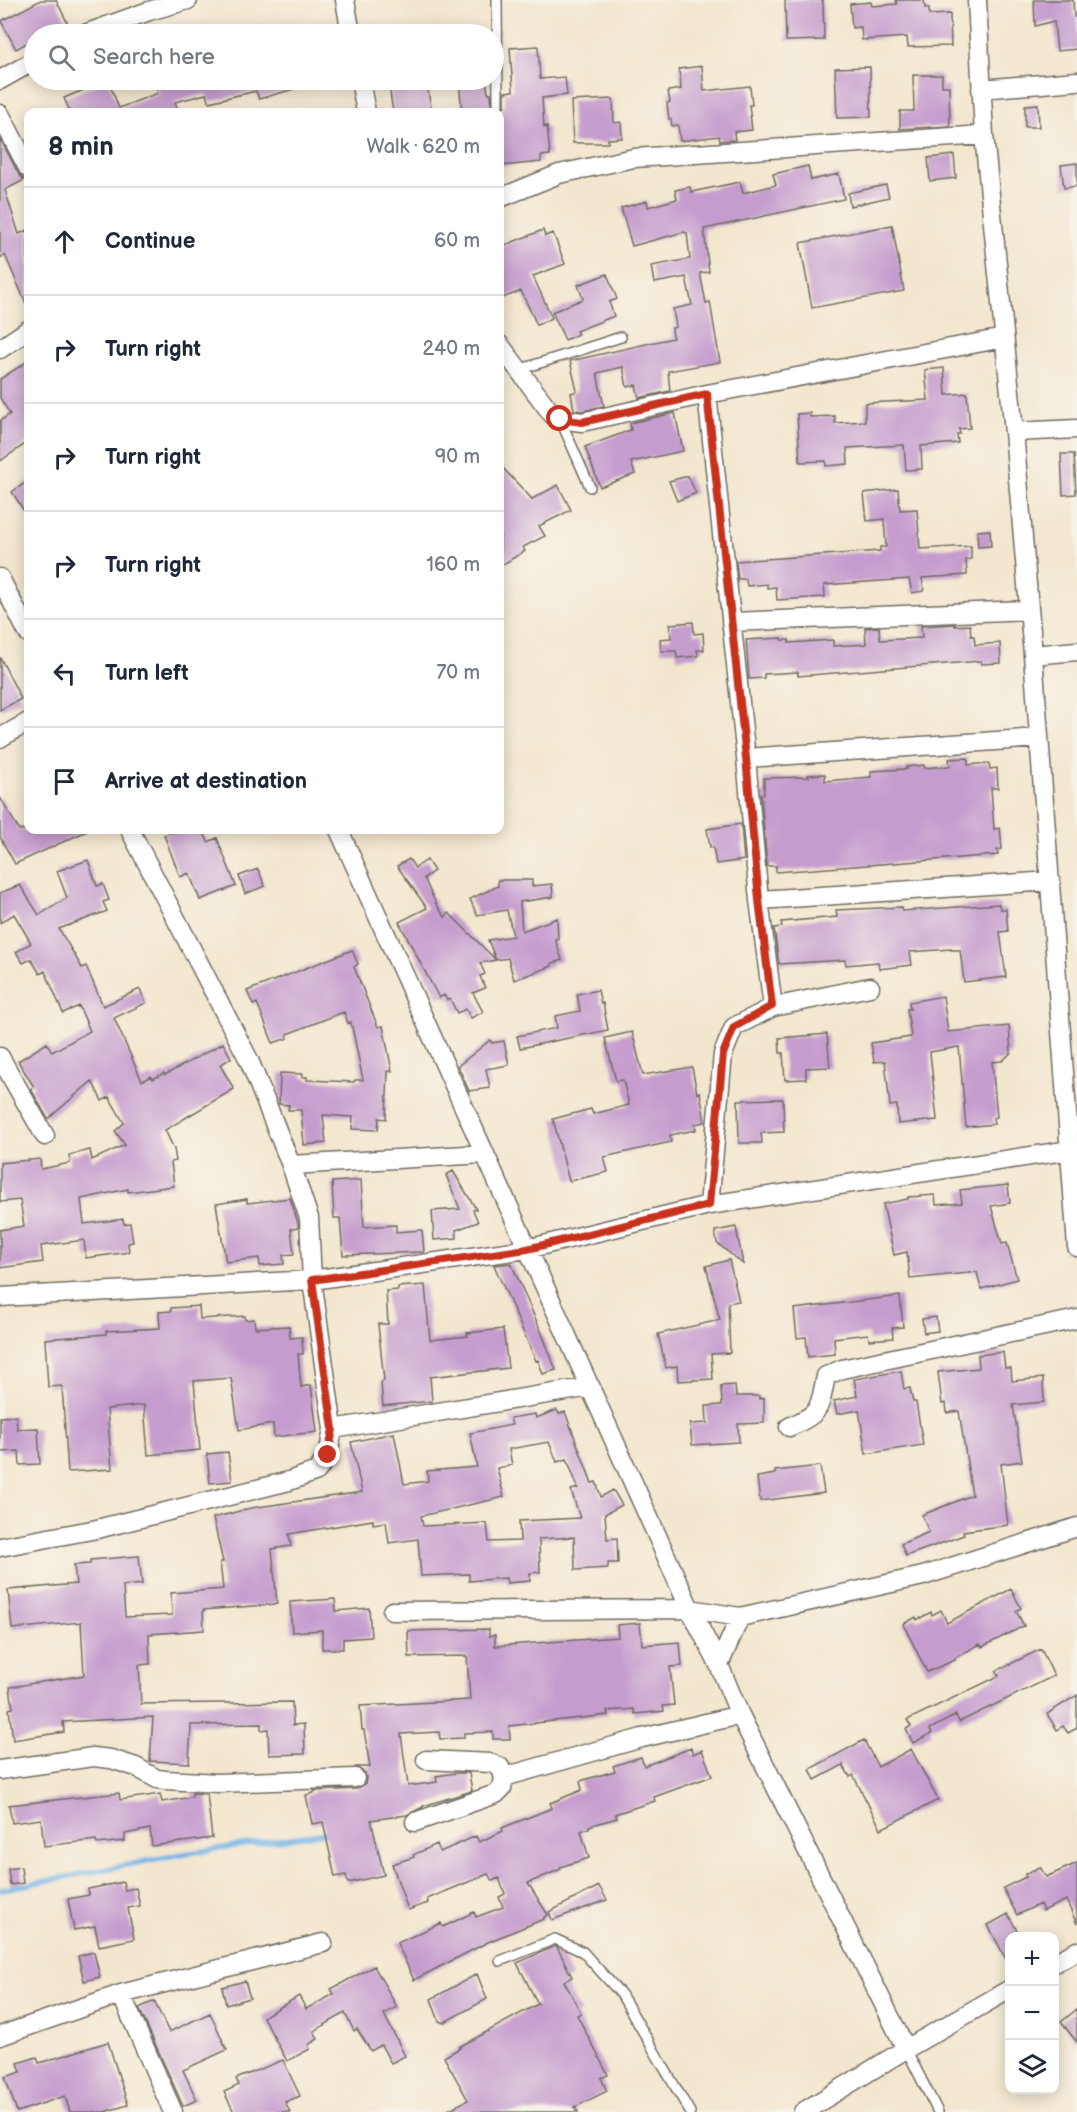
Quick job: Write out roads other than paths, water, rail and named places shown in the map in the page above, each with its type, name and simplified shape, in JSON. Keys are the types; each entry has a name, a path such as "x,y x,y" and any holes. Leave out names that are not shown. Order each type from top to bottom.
{"street":[{"path":"113,24 188,0"},
{"path":"345,0 349,24"},
{"path":"976,0 984,135 1014,432 1074,1149 1077,1247"},
{"path":"0,80 24,67"},
{"path":"981,89 1077,81"},
{"path":"362,90 365,108"},
{"path":"0,114 24,160"},
{"path":"504,196 559,174 634,158 984,135"},
{"path":"0,349 24,333"},
{"path":"504,351 552,414 560,419 582,422 707,394 1004,338"},
{"path":"707,394 772,1006"},
{"path":"1014,432 1077,429"},
{"path":"0,578 24,625"},
{"path":"730,622 1028,610"},
{"path":"1033,655 1077,651"},
{"path":"0,738 24,724"},
{"path":"746,758 1039,738"},
{"path":"0,1547 97,1529 289,1481 317,1471 328,1455 333,1429 312,1280 309,1218 291,1165 249,1060 132,834"},
{"path":"341,834 690,1609 719,1665 740,1715 906,2049"},
{"path":"759,900 1051,881"},
{"path":"709,1205 723,1054 734,1027 772,1006 870,987"},
{"path":"0,1057 45,1136"},
{"path":"0,1298 312,1280 527,1249 709,1205 1074,1149"},
{"path":"291,1165 484,1154"},
{"path":"789,1427 811,1418 820,1405 826,1376 842,1369 1077,1319"},
{"path":"333,1429 591,1387"},
{"path":"392,1611 690,1609 740,1617 923,1576 1077,1527"},
{"path":"719,1665 740,1617"},
{"path":"504,1777 642,1738 740,1715"},
{"path":"0,1770 93,1757 111,1759 136,1767 157,1779 166,1780 218,1783 355,1778"},
{"path":"415,1822 496,1794 502,1788 504,1777 500,1767 491,1763 426,1760"},
{"path":"0,2036 121,1994 323,1943"},
{"path":"1059,1960 1077,1951"},
{"path":"803,2112 1005,1992"},
{"path":"121,1994 173,2112"}],"lane":[{"path":"497,0 497,24"},
{"path":"498,90 498,104"},
{"path":"518,370 621,337"},
{"path":"560,419 590,487"},
{"path":"500,1961 555,1939 583,1952 621,1994 690,2112"},
{"path":"906,2049 938,2112"}],"waterway":[{"path":"0,1890 182,1854 331,1832"}]}
